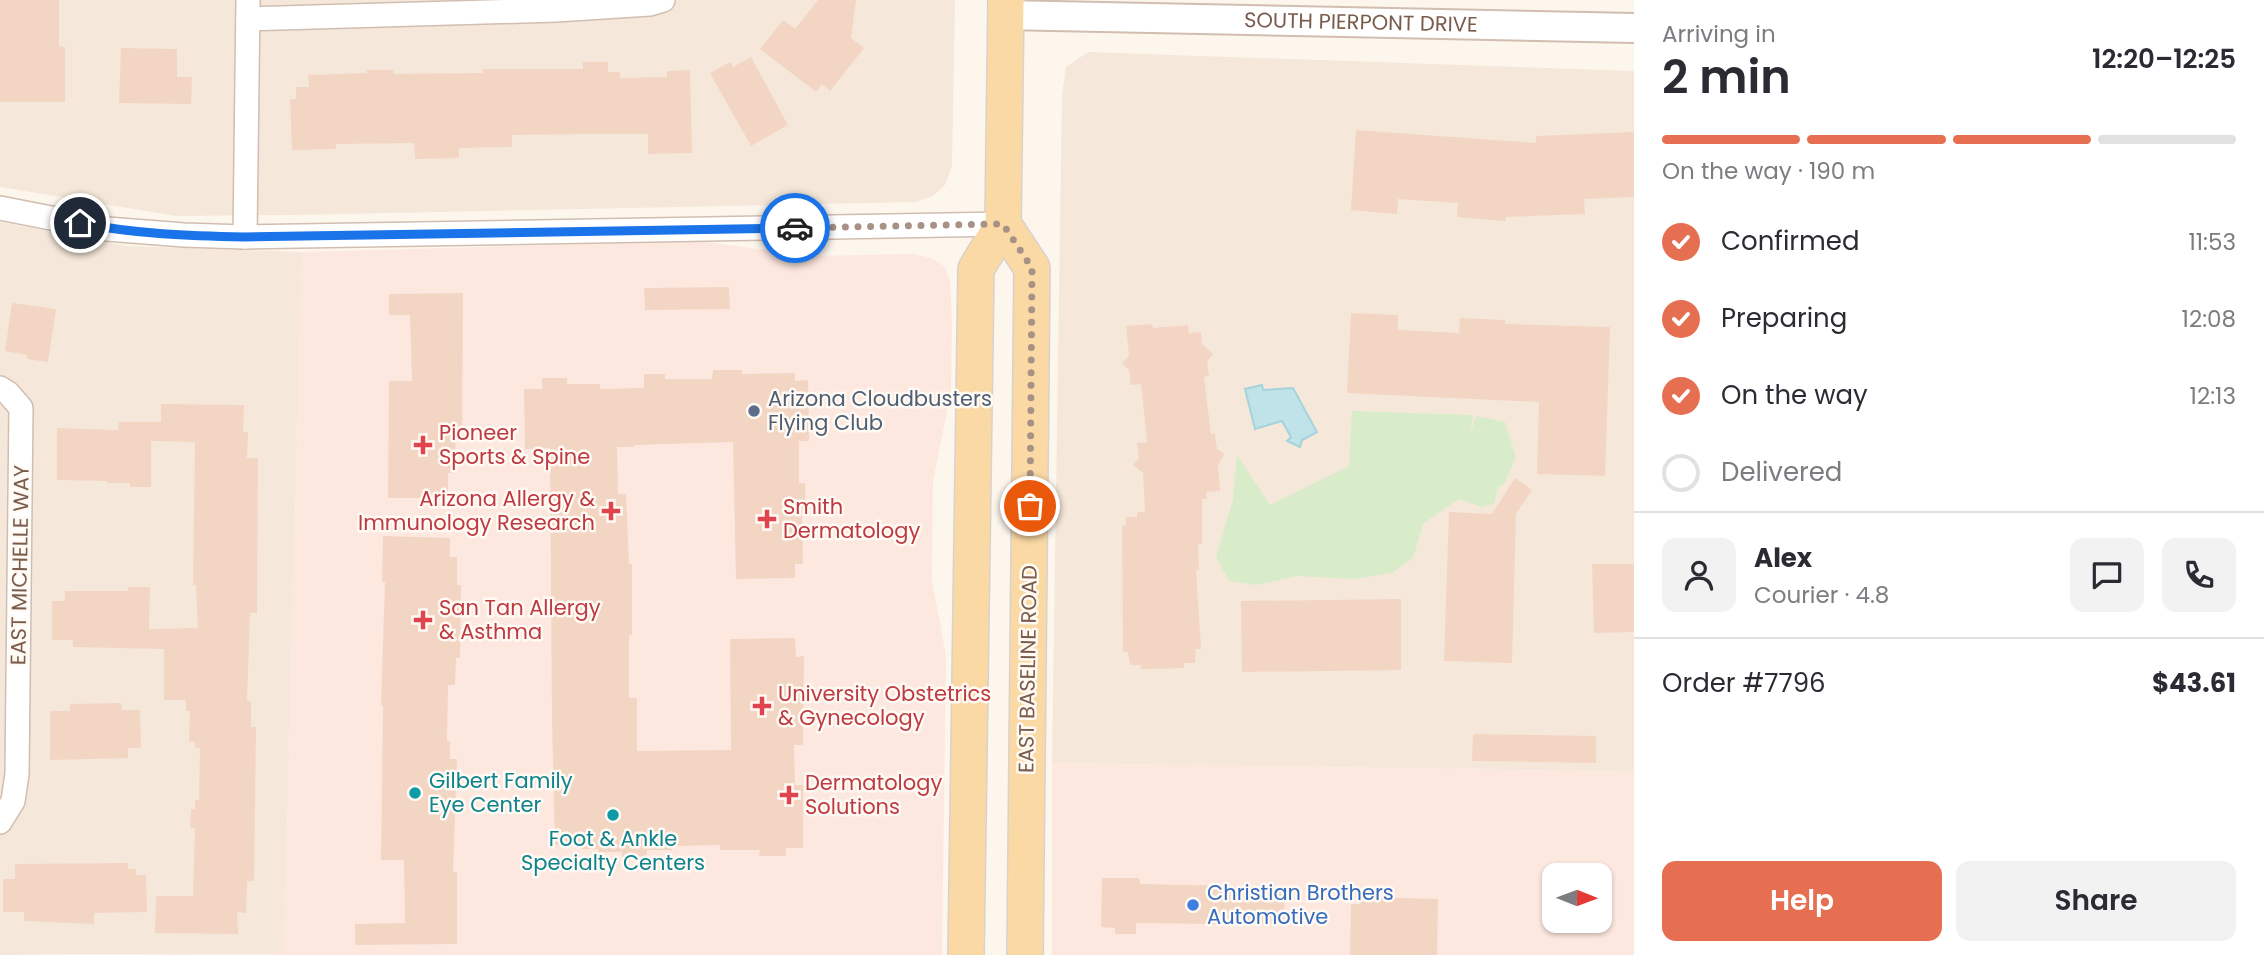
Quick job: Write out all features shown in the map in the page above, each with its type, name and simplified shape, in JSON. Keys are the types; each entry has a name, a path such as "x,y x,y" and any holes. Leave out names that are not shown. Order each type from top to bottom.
{"main road":[{"path":"966,955 976,269 1003,224 1006,7"},
{"name":"EAST BASELINE ROAD","path":"1003,224 1032,268 1026,955"}],"street":[{"path":"245,237 248,9 650,4 663,0"},
{"name":"SOUTH PIERPONT DRIVE","path":"1006,7 1634,29"},
{"path":"0,208 107,229 245,237 1003,224"},
{"name":"EAST MICHELLE WAY","path":"0,822 13,801 17,774 21,408 4,390"}],"shaded area":[{"path":"0,0 955,0 952,166 945,185 933,196 916,202 176,216 0,187"},
{"path":"1088,52 1634,71 1634,772 1052,763 1062,95 1066,67"},
{"path":"0,222 127,246 302,252 284,953 0,955"},
{"path":"699,241 812,256 913,254 932,258 944,266 950,280 951,391 933,481 932,580 946,656 942,955 64,955 284,953 302,252"},
{"path":"1052,763 1634,772 1634,955 1052,955"}],"green space":[{"path":"1352,411 1473,415 1470,435 1476,416 1505,422 1516,457 1504,484 1498,487 1494,504 1481,507 1459,499 1423,524 1413,558 1392,573 1353,579 1298,576 1256,585 1229,581 1216,557 1233,500 1237,455 1270,505 1349,466"}],"water":[{"path":"1262,385 1263,390 1293,388 1317,432 1302,440 1300,447 1287,441 1291,437 1282,421 1255,429 1245,389"}],"building":[{"path":"0,0 59,0 59,46 65,47 65,102 0,102"},
{"path":"818,0 856,0 851,38 864,48 830,91 822,84 816,92 760,49 783,20 795,29"},
{"path":"121,48 177,49 177,77 192,77 191,104 119,103"},
{"path":"751,57 788,125 751,146 710,73 730,62 733,67"},
{"path":"583,62 608,62 608,72 620,72 620,78 667,77 667,71 690,70 692,153 648,154 648,134 512,135 512,147 459,148 459,158 415,159 414,143 336,144 336,149 292,150 290,99 296,99 296,87 309,87 308,75 367,73 367,70 393,70 393,74 483,73 483,69 583,69"},
{"path":"1356,130 1536,143 1536,136 1634,132 1634,197 1584,199 1585,214 1506,217 1505,221 1457,217 1458,203 1398,199 1397,214 1351,210"},
{"path":"729,287 730,309 645,310 644,288"},
{"path":"463,293 462,435 456,435 454,473 448,473 448,498 388,498 389,381 412,381 410,315 389,315 389,294"},
{"path":"12,303 56,309 48,362 27,359 27,355 5,351"},
{"path":"1351,313 1398,315 1398,330 1459,333 1460,318 1505,320 1505,324 1610,327 1605,476 1537,474 1539,402 1347,393"},
{"path":"1152,324 1153,328 1188,325 1189,333 1201,332 1202,344 1213,354 1207,361 1209,376 1204,377 1211,434 1215,434 1217,449 1224,454 1218,465 1220,491 1206,492 1207,499 1202,499 1202,544 1198,544 1199,570 1196,570 1201,649 1196,649 1195,663 1184,663 1184,668 1141,669 1141,665 1130,665 1128,652 1123,652 1122,531 1123,525 1126,525 1126,517 1137,517 1137,512 1145,512 1143,473 1133,465 1139,458 1137,443 1147,442 1141,384 1131,385 1129,370 1122,363 1129,356 1126,326"},
{"path":"713,370 742,370 742,374 795,373 795,381 808,380 809,441 799,441 799,483 805,483 806,512 802,512 803,564 795,564 795,578 736,579 733,442 617,447 618,494 626,494 629,564 632,564 629,698 637,698 637,751 731,750 730,639 795,638 796,657 804,656 803,745 794,745 795,785 803,785 803,848 786,848 786,856 759,856 760,850 720,850 720,845 672,846 672,850 647,850 647,856 622,857 622,852 580,849 580,844 555,845 550,448 525,449 524,389 542,389 542,378 567,378 567,384 600,384 600,389 644,388 644,374 665,374 665,379 712,379"},
{"path":"161,404 244,405 243,432 248,432 247,458 258,458 257,613 250,613 247,701 251,701 251,727 256,727 254,881 247,881 246,913 237,912 238,934 155,933 156,896 193,896 195,828 190,828 191,809 195,809 195,800 199,800 200,748 195,748 195,742 189,742 190,711 186,711 186,700 164,700 164,649 73,647 73,640 52,640 52,601 65,601 65,591 128,591 128,587 150,587 149,629 198,628 196,585 193,585 195,442 151,441 151,487 130,487 130,483 107,481 57,480 57,428 118,430 119,422 161,422"},
{"path":"1515,478 1532,490 1516,514 1512,663 1444,661 1449,512 1492,514"},
{"path":"383,536 450,538 450,557 457,557 457,585 461,585 460,658 456,658 455,685 448,685 447,741 450,741 450,759 457,759 453,872 457,872 457,944 355,945 355,924 405,923 404,860 381,860 381,705 385,582 382,582"},
{"path":"1592,564 1634,564 1634,632 1594,633"},
{"path":"1401,599 1401,670 1242,672 1241,601"},
{"path":"121,703 122,710 140,710 141,748 128,748 128,758 50,760 50,711 70,711 70,704"},
{"path":"1473,734 1596,736 1596,763 1472,761"},
{"path":"128,863 128,869 136,869 136,875 146,875 147,912 94,913 94,924 24,921 24,912 3,912 3,879 15,879 15,864"},
{"name":"Christian Brothers Automotive","path":"1102,878 1139,878 1140,884 1285,887 1284,925 1136,923 1136,934 1115,934 1115,928 1101,927"},
{"path":"1360,897 1438,899 1437,955 1350,955 1351,904 1360,904"}],"way so far":[{"path":"795,228 1003,224 1032,268 1030,506"}],"place":[{"name":"Arizona Cloudbusters Flying Club","path":"754,411"},
{"name":"Pioneer Sports & Spine","path":"423,445"},
{"name":"Arizona Allergy & Immunology Research","path":"611,511"},
{"name":"Smith Dermatology","path":"767,519"},
{"name":"San Tan Allergy & Asthma","path":"423,620"},
{"name":"University Obstetrics & Gynecology","path":"762,706"},
{"name":"Gilbert Family Eye Center","path":"415,793"},
{"name":"Dermatology Solutions","path":"789,795"},
{"name":"Foot & Ankle Specialty Centers","path":"613,815"},
{"name":"Christian Brothers Automotive","path":"1193,905"}],"route":[{"path":"80,223 107,229 245,237 795,228"}]}
